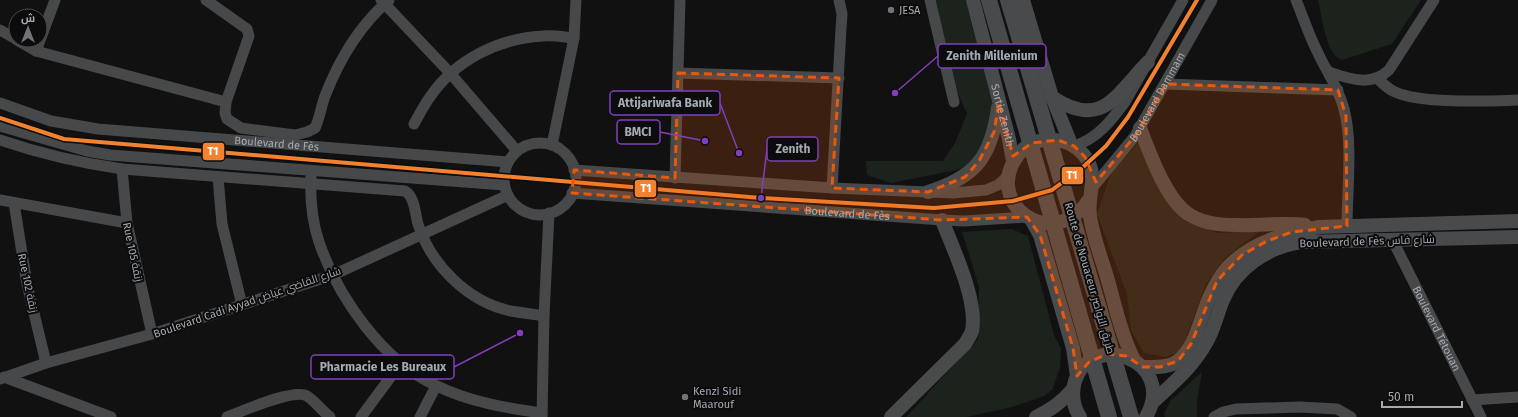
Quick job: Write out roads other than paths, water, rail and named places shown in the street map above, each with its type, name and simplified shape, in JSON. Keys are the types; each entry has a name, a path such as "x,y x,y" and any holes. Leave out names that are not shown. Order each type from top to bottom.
{"highway":[{"name":"Route de Nouaceur طريق النواصر","path":"989,0 1109,417"},
{"name":"Route de Nouaceur طريق النواصر","path":"1008,0 1131,417"}],"main road":[{"name":"Sortie Zenith","path":"973,0 1009,139 1013,162"},
{"path":"1023,0 1052,97 1072,145 1088,162 1093,178 1093,187 1088,201 1074,217 1064,222 1053,224 1029,218"},
{"path":"1052,97 1069,107 1081,111 1103,107 1118,96 1148,62"},
{"path":"928,192 944,187 965,177 979,161 991,142 999,102"},
{"path":"1140,128 1153,162 1168,191 1179,206 1189,215 1212,224 1238,226 1283,223 1319,227"},
{"path":"1072,145 1058,140 1045,139 1032,143 1021,151 1013,162 1008,176 1008,188 1018,209 1029,218 1040,235 1073,348 1075,407 1080,417"},
{"path":"1088,201 1093,232 1123,334 1139,364 1148,373 1153,387 1150,411"},
{"path":"890,417 965,344 972,332 974,316 968,290 942,220"},
{"name":"Boulevard de Fès شارع فاس","path":"1036,417 1054,408 1063,401 1089,362 1102,356 1116,354 1139,364 1160,367 1171,365 1184,355 1191,344 1217,281 1242,255 1273,239 1292,232 1319,227 1518,222"},
{"name":"Boulevard de Fès شارع فاس","path":"1150,411 1198,357 1207,342 1223,298 1232,284 1251,263 1263,255 1288,244 1301,242 1518,237"}],"street":[{"path":"36,51 55,0"},
{"path":"206,0 247,29 249,36 226,102 225,113 227,119 241,128 295,135 315,128 326,94 350,45 385,1 450,73 517,151"},
{"path":"552,145 574,38 576,0"},
{"path":"676,178 680,0"},
{"path":"832,188 842,14 839,0"},
{"path":"930,0 954,102"},
{"path":"1072,145 1085,143 1104,128 1125,102 1183,0"},
{"name":"Boulevard Dammam","path":"1093,187 1140,128 1212,0"},
{"path":"1296,0 1317,52 1338,90 1344,108 1347,126 1347,226"},
{"path":"1378,79 1389,70 1434,0"},
{"path":"414,124 430,96 450,73 478,54 510,41 543,36 574,38"},
{"path":"31,48 36,51 226,102"},
{"path":"1329,72 1356,79 1378,79 1395,92 1412,97 1455,100 1518,100"},
{"path":"678,73 839,78"},
{"path":"1166,84 1338,90"},
{"path":"0,97 50,121"},
{"name":"Boulevard de Fès","path":"0,103 50,121 98,129 508,162"},
{"path":"0,126 87,151 110,155 311,171 506,190"},
{"path":"0,140 45,155 81,164 122,169 405,191 411,196 421,235 449,276 465,289 487,303 510,311 544,316"},
{"path":"542,143 552,145 567,156 574,170 575,181 572,193 563,206 549,213 536,214 527,212 516,206 506,190 504,172 508,162 517,151 532,144 542,143"},
{"name":"Rue 105 زنقة","path":"122,169 127,223 152,334"},
{"path":"574,170 832,188 953,193 986,190 998,184 1008,176"},
{"path":"311,171 314,225 318,241 342,294 381,344 417,375 436,386 485,403 542,415 544,316 549,213"},
{"path":"218,177 222,224 242,305"},
{"name":"Boulevard Cadi Ayyad شارع القاضي عياض","path":"2,378 46,363 152,334 333,275 421,235 506,190"},
{"name":"Boulevard de Fès","path":"572,193 942,220 1029,218"},
{"path":"0,200 127,223"},
{"name":"Rue 102 زنقة","path":"14,203 27,284 46,363"},
{"name":"Boulevard Tétouan","path":"1392,239 1481,417"},
{"path":"361,417 401,362"},
{"path":"2,378 111,417"},
{"path":"420,417 436,386"},
{"path":"227,417 288,395 301,394 307,396 330,417"},
{"path":"1472,400 1518,397"},
{"path":"1214,417 1223,412 1236,409 1300,407 1337,409 1351,417"}],"place":[{"name":"JESA","path":"891,10"},
{"name":"Zenith Millenium","path":"895,93"},
{"name":"BMCI","path":"705,141"},
{"name":"Attijariwafa Bank","path":"739,153"},
{"name":"Zenith","path":"761,198"},
{"name":"Pharmacie Les Bureaux","path":"520,333"},
{"name":"Kenzi Sidi Maarouf","path":"685,397"}]}
